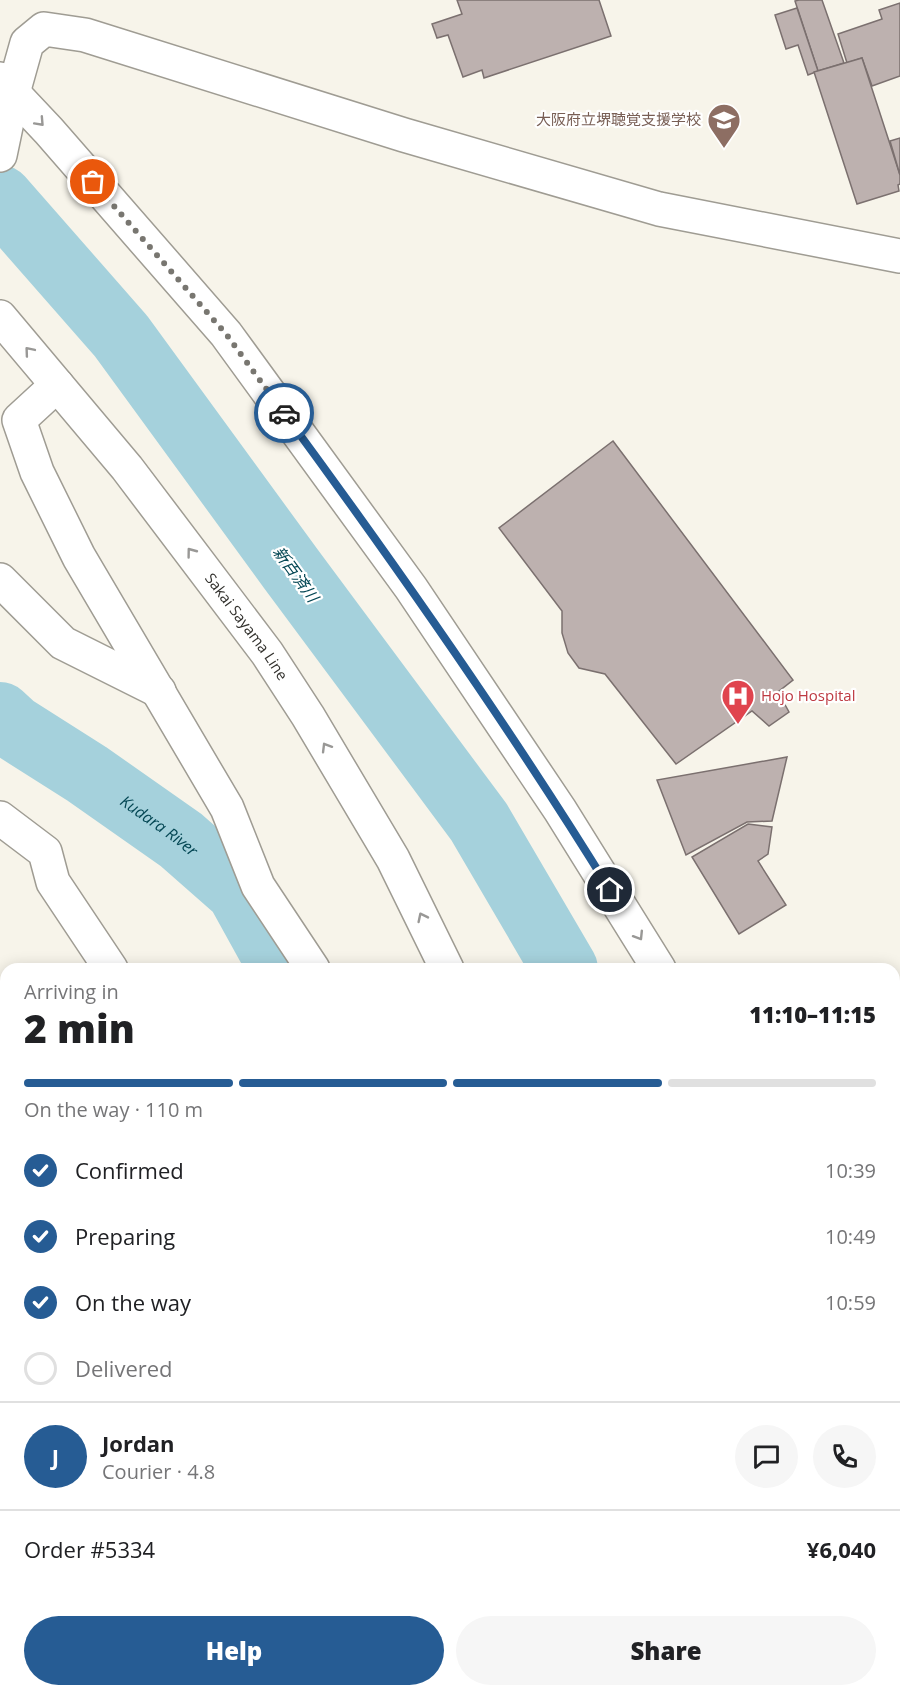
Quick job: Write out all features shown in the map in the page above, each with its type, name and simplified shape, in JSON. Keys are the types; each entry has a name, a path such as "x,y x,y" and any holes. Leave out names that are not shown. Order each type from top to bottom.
{"main road":[{"path":"1,150 6,86 27,43 44,29 85,35 404,135 659,209 900,256"},
{"path":"6,86 49,131 226,334 411,588 560,810 655,963"},
{"name":"Sakai Sayama Line","path":"0,317 126,468 267,653 308,716 393,859 444,963"},
{"path":"57,385 19,420 37,472 79,557 227,808 258,886 309,963"},
{"path":"0,580 63,643 159,691"},
{"path":"0,818 45,852 53,882 107,963"}],"building":[{"path":"457,0 599,0 611,36 484,78 482,70 463,77 448,35 437,38 432,24 462,14"},
{"path":"822,0 844,63 818,71 795,1"},
{"path":"900,3 900,76 872,86 862,58 847,63 838,34 882,19 879,10"},
{"path":"797,8 818,71 808,75 798,45 786,49 775,15"},
{"path":"862,58 900,175 900,184 898,185 899,191 857,204 814,72"},
{"path":"900,138 900,175 890,141"},
{"path":"613,441 793,680 778,692 789,712 769,726 752,711 676,764 605,674 579,668 568,653 562,633 562,611 499,528"},
{"path":"787,757 772,821 747,822 686,855 657,780"},
{"path":"748,824 772,827 768,854 758,861 786,905 739,934 692,857"}],"waterway":[{"name":"新百済川","path":"0,198 121,336 479,822 561,963"},
{"name":"Kudara River","path":"0,715 13,727 87,774 181,840 239,891 280,963"}],"way so far":[{"path":"93,182 226,334 284,413"}],"place":[{"name":"大阪府立堺聴覚支援学校","path":"724,149"},
{"name":"Hojo Hospital","path":"738,725"}],"route":[{"path":"284,413 411,588 560,810 610,890"}]}
